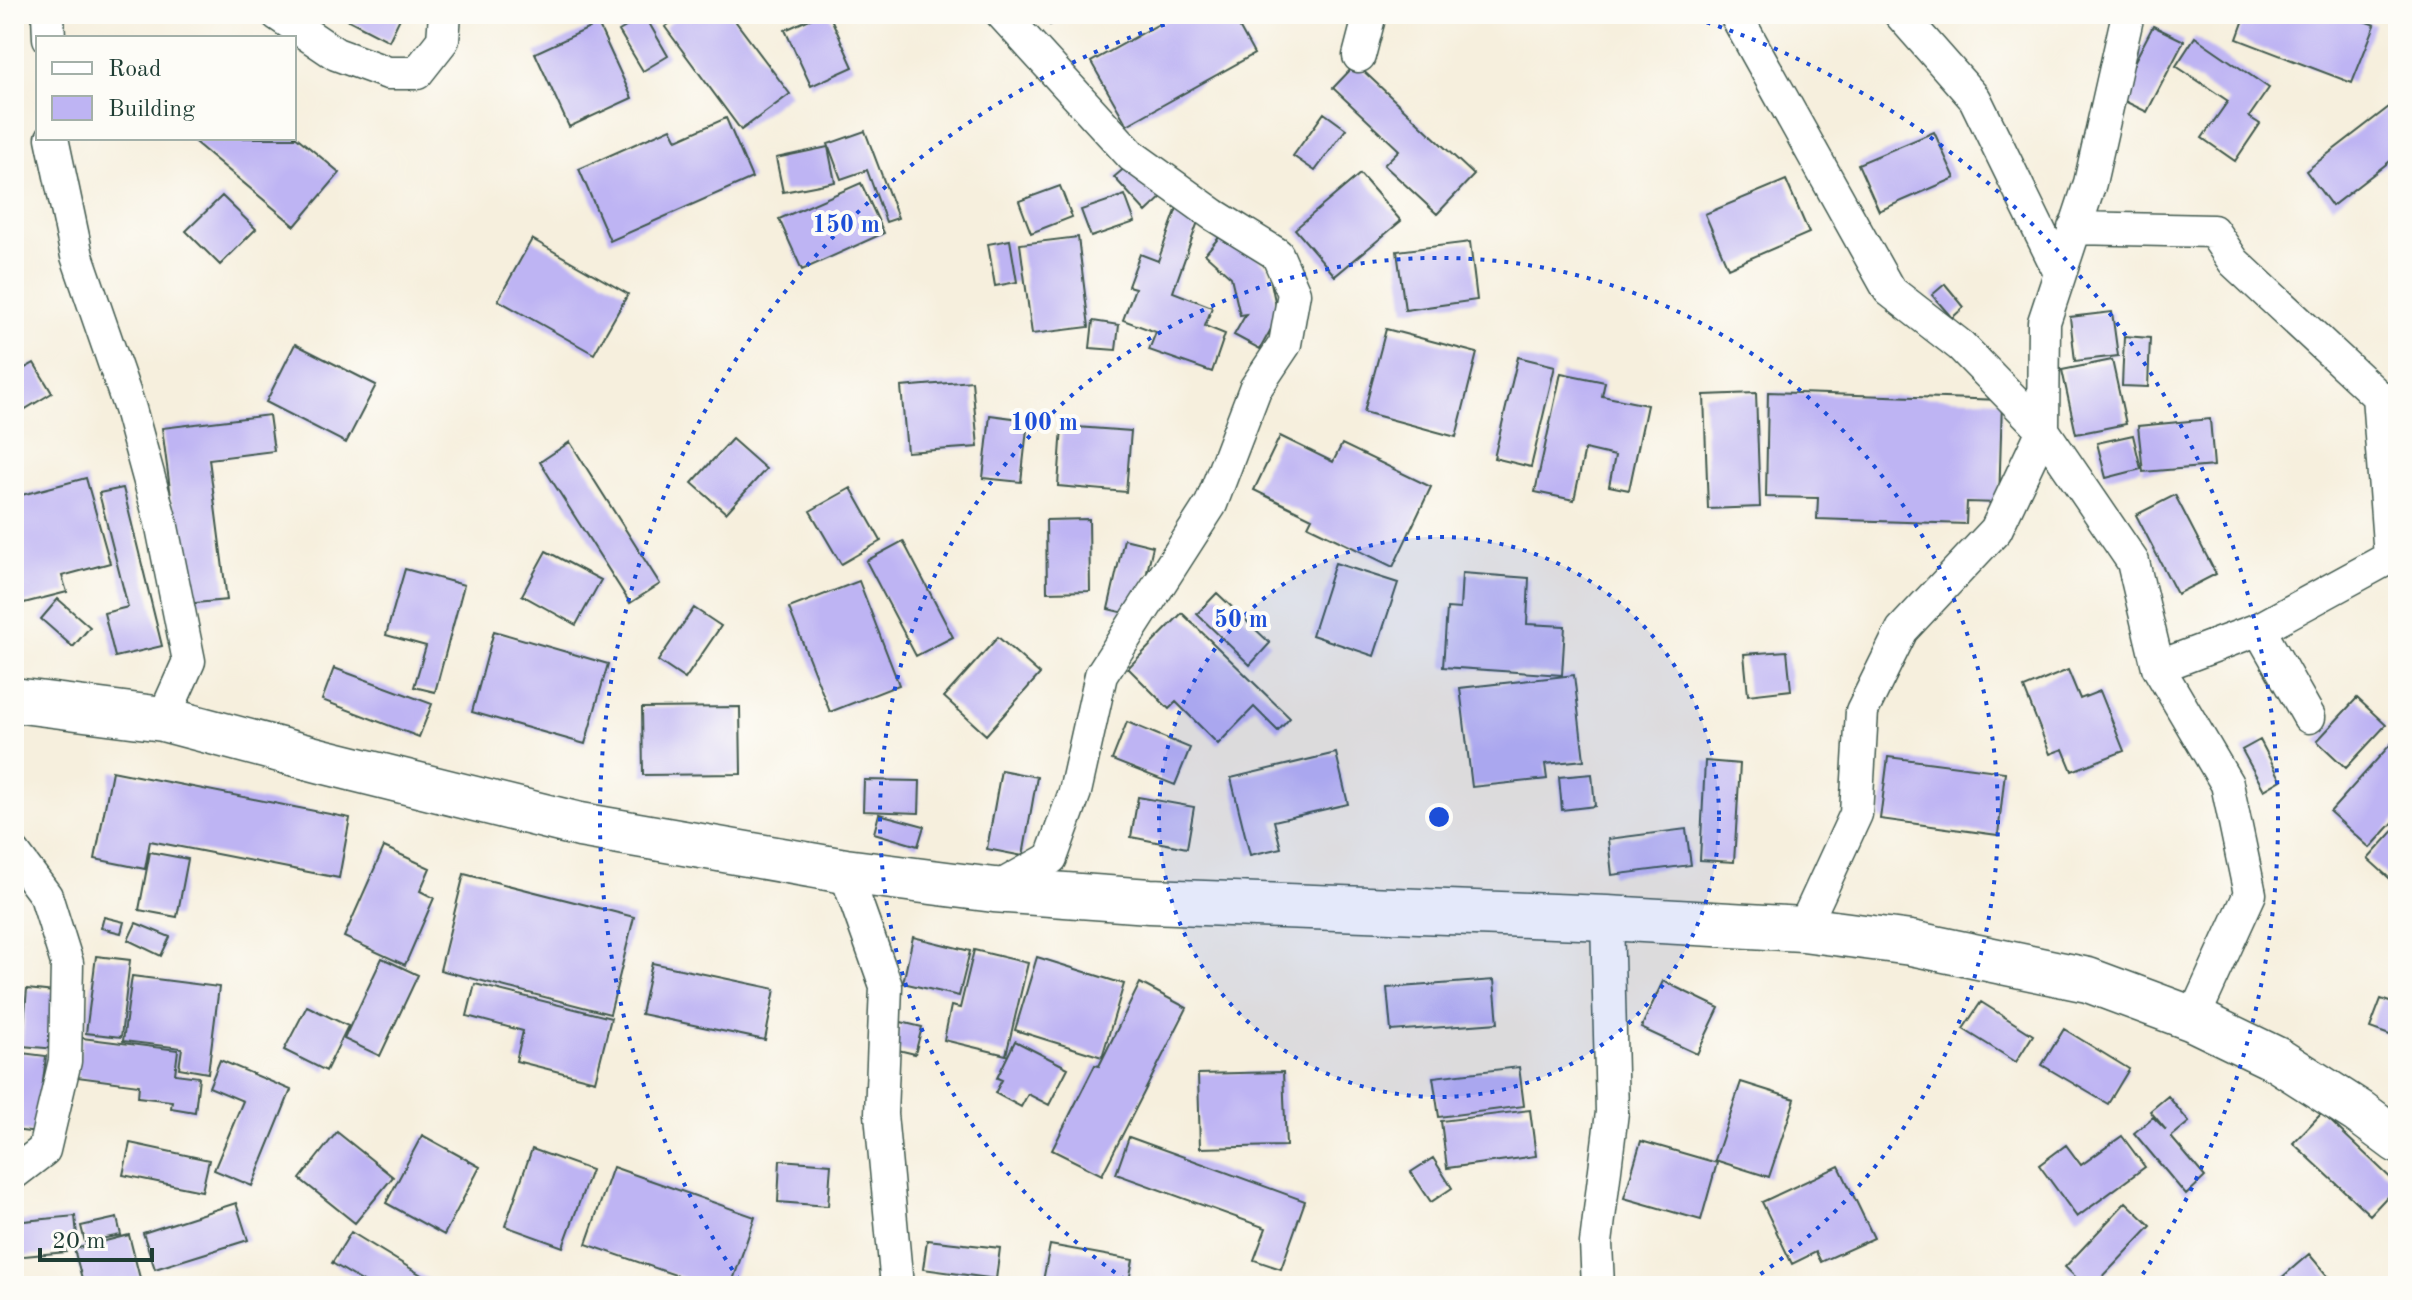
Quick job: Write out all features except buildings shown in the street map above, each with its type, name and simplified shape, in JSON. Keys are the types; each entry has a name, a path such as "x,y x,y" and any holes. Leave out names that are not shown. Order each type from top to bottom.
{"main road":[{"path":"14,700 163,719 580,825 845,871 994,890 1150,901 1607,918 1803,929 1911,943 2088,980 2193,1019 2276,1059 2398,1141"}],"street":[{"path":"48,14 49,36"},
{"path":"277,14 336,54 388,73 417,73 443,40 445,14"},
{"path":"994,890 1051,858 1075,792 1101,675 1211,504 1255,389 1285,344 1294,293 1277,254 1214,215 1132,156 1002,14"},
{"path":"1359,56 1370,14"},
{"path":"1735,14 1889,290 1961,346 2043,430 2133,562 2158,667 2227,784 2250,894 2193,1019"},
{"path":"1900,14 1975,99 2060,273"},
{"path":"1803,929 1856,814 1862,711 1902,630 1996,530 2043,430 2044,322 2090,183 2128,14"},
{"path":"52,140 77,256 130,409 161,522 189,661 163,719"},
{"path":"2074,228 2213,231 2234,262 2378,396 2394,555 2259,629 2158,667"},
{"path":"2259,629 2309,717"},
{"path":"14,853 46,896 67,963 65,1061 44,1150 14,1173"},
{"path":"845,871 886,986 881,1114 897,1286"},
{"path":"1598,1286 1596,1243 1612,1112 1607,918"}]}
